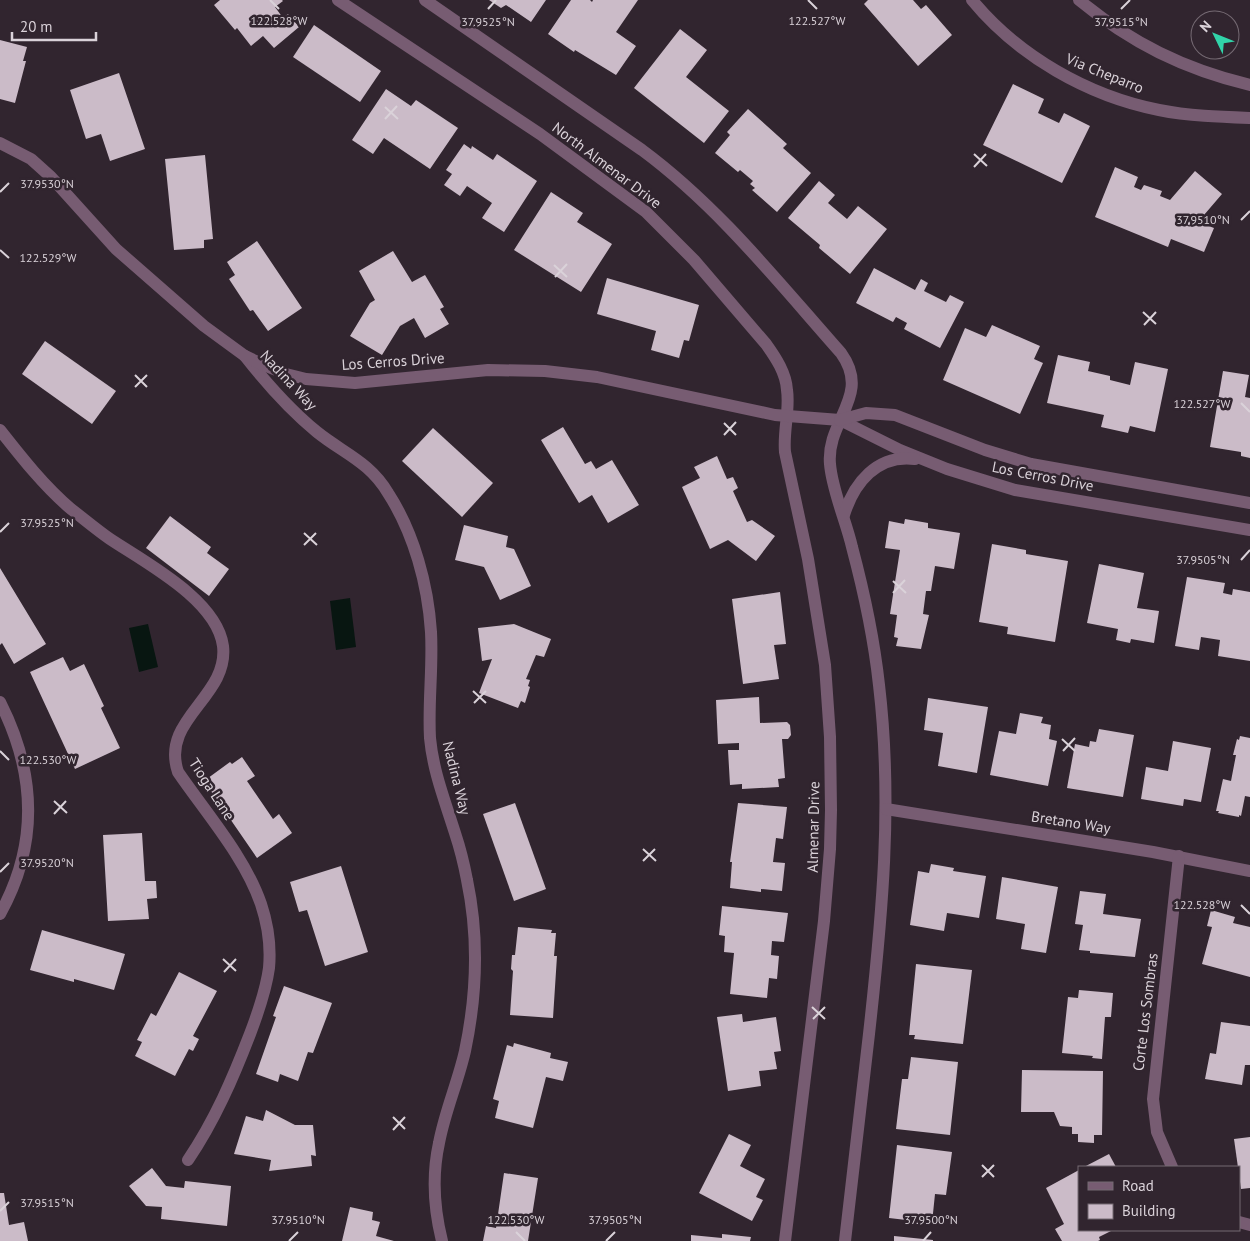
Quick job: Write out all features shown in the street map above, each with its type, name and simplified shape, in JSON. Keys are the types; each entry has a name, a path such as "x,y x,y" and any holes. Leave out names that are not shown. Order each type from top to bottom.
{"street":[{"name":"North Almenar Drive","path":"338,0 540,134 646,212 694,260 774,356 785,378 788,389 786,416"},
{"name":"North Almenar Drive","path":"425,0 642,150 679,179 719,217 848,362 852,371 852,385 849,400 840,420"},
{"name":"Via Cheparro","path":"972,0 992,22 1027,52 1046,65 1102,93 1157,110 1196,115 1250,118"},
{"path":"1079,0 1120,31 1169,58 1210,74 1250,85"},
{"name":"Los Cerros Drive","path":"0,143 31,159 51,177 98,231 137,268 204,326 245,356 286,374 331,382 377,382 488,370 516,370 569,374 628,383 764,413 786,416 840,420 866,413 896,415 985,450 1031,464 1250,503"},
{"name":"Nadina Way","path":"245,356 284,403 320,434 366,466 381,483 388,492 404,524 425,587 431,632 429,712 434,761 466,872 476,944 474,988 466,1044 439,1142 436,1164 434,1187 442,1241"},
{"name":"Almenar Drive","path":"785,1241 827,893 831,810 830,737 825,665 808,559 786,462 784,440 786,416"},
{"name":"Los Cerros Drive","path":"840,420 900,450 969,477 1015,490 1250,530"},
{"path":"840,420 831,444 832,474 867,613 879,684 886,809 886,850 881,927 845,1241"},
{"name":"Tioga Lane","path":"0,430 32,472 70,508 192,596 214,619 220,632 223,647 220,674 184,725 176,744 175,763 178,772 233,851 256,890 265,916 270,941 270,956 269,970 262,999 240,1059 216,1113 188,1160"},
{"path":"844,516 852,495 863,477 881,464 902,458 928,461"},
{"path":"0,702 20,749 26,776 28,803 23,855 12,888 0,914"},
{"name":"Bretano Way","path":"886,809 1180,856 1250,871"},
{"name":"Corte Los Sombras","path":"1172,1166 1157,1132 1152,1099 1180,856"}],"shaded area":[{"path":"350,598 356,647 336,650 330,601"},
{"path":"148,624 158,667 139,672 129,628"}],"building":[{"path":"220,0 282,0 275,7 283,18 288,14 299,27 274,48 263,36 251,46 237,28 235,30 214,5"},
{"path":"489,0 546,0 531,22 506,5 501,8"},
{"path":"571,0 590,0 592,2 593,0 638,0 616,32 636,46 616,75 575,50 574,52 548,34"},
{"path":"868,0 913,0 921,9 926,5 952,35 918,66 864,4"},
{"path":"314,25 381,71 360,102 293,57"},
{"path":"680,29 707,50 686,77 729,111 704,143 634,88"},
{"path":"0,40 27,47 23,61 26,61 15,103 0,99"},
{"path":"119,73 145,149 110,161 101,134 86,139 70,90"},
{"path":"1013,84 1044,99 1038,113 1059,123 1064,113 1090,126 1062,183 983,145"},
{"path":"386,89 411,106 416,100 458,128 430,169 384,138 373,154 352,140"},
{"path":"748,109 787,144 783,148 811,173 777,212 752,190 755,188 750,184 753,181 740,170 738,172 715,153 730,135 727,132"},
{"path":"464,144 471,149 472,146 493,160 497,154 537,181 504,232 482,218 492,203 467,186 460,196 444,185 452,174 446,170"},
{"path":"205,155 213,239 204,240 204,248 174,250 165,159"},
{"path":"1115,167 1138,177 1134,187 1141,190 1144,185 1162,191 1160,196 1170,200 1195,171 1222,194 1198,222 1214,228 1204,252 1171,239 1168,247 1095,217"},
{"path":"819,181 835,195 828,203 847,219 858,206 887,229 850,274 788,218"},
{"path":"551,192 583,213 577,222 612,244 581,292 514,250"},
{"path":"257,241 302,308 268,331 253,310 250,311 229,279 235,275 227,262"},
{"path":"393,251 412,282 425,275 444,307 440,309 449,324 425,338 414,318 400,326 382,355 350,336 370,303 375,300 359,271"},
{"path":"874,268 915,290 921,279 928,283 924,291 946,302 950,295 964,302 940,348 904,329 907,323 896,317 893,322 856,303"},
{"path":"607,278 699,305 689,341 684,340 679,358 651,350 656,331 597,314"},
{"path":"992,325 1040,346 1034,359 1043,363 1020,414 943,380 965,328 986,337"},
{"path":"45,341 116,391 92,424 22,374"},
{"path":"1058,355 1090,362 1088,371 1110,376 1110,380 1130,385 1135,362 1168,369 1155,432 1130,426 1128,433 1101,427 1104,415 1047,403"},
{"path":"1223,371 1249,375 1245,397 1250,398 1250,458 1241,456 1241,452 1210,447"},
{"path":"563,427 585,464 591,461 596,469 612,460 639,505 608,523 592,495 579,503 541,440"},
{"path":"433,428 493,483 462,517 402,461"},
{"path":"717,456 727,479 733,477 738,488 733,491 747,522 752,520 775,536 756,561 728,540 710,549 682,487 700,478 694,467"},
{"path":"170,516 211,547 207,553 229,569 209,596 146,548"},
{"path":"905,519 928,523 928,528 960,533 954,569 935,566 931,591 926,591 923,614 929,615 921,649 896,646 898,638 894,637 897,615 890,614 900,550 885,548 889,521 904,524"},
{"path":"464,525 508,536 506,547 514,549 531,586 500,600 484,567 455,560"},
{"path":"992,544 1026,550 1026,554 1068,561 1055,642 1007,634 1008,627 979,622"},
{"path":"1099,564 1144,573 1137,608 1159,611 1154,643 1131,639 1130,643 1116,640 1118,629 1087,623"},
{"path":"0,568 46,644 14,664 2,643 0,645"},
{"path":"1187,577 1225,583 1223,593 1232,595 1233,589 1250,592 1250,661 1218,656 1220,640 1201,637 1199,650 1175,646"},
{"path":"780,592 786,644 774,645 779,679 743,684 732,599"},
{"path":"514,624 551,639 544,657 536,655 526,679 530,680 528,686 530,687 525,703 521,701 518,708 479,693 492,659 482,661 478,628"},
{"path":"63,657 70,671 84,664 104,706 101,708 120,748 75,769 30,672"},
{"path":"759,697 760,723 787,722 790,725 791,735 788,739 782,739 785,778 778,779 779,787 742,789 742,784 730,785 728,750 739,750 739,743 718,744 716,700"},
{"path":"928,698 988,707 977,773 938,766 943,733 924,730"},
{"path":"1020,713 1043,717 1041,723 1051,725 1049,739 1057,741 1048,786 990,775 999,731 1016,734"},
{"path":"1099,729 1134,735 1123,797 1067,788 1075,744 1089,747 1090,741 1096,742"},
{"path":"1240,736 1250,738 1250,797 1245,796 1241,816 1239,815 1239,817 1216,811 1223,779 1231,781 1236,755 1233,755 1237,739 1239,740"},
{"path":"1173,741 1211,748 1201,802 1184,799 1183,806 1141,799 1146,767 1168,771"},
{"path":"242,757 255,776 247,781 273,819 279,814 292,833 257,858 204,781 230,762 232,764"},
{"path":"515,803 546,889 514,901 483,814"},
{"path":"738,803 787,807 783,839 776,838 773,862 785,863 782,891 761,889 761,892 730,888 732,862 730,862"},
{"path":"142,833 145,881 156,881 157,898 147,899 149,919 108,921 103,835"},
{"path":"931,864 954,868 953,871 986,876 979,918 947,913 944,931 910,925 918,871 929,873"},
{"path":"341,866 368,952 325,966 307,910 299,912 290,882"},
{"path":"1002,877 1058,887 1046,953 1021,949 1025,924 996,919"},
{"path":"1080,891 1106,894 1103,914 1141,919 1135,957 1090,953 1090,951 1079,950 1083,925 1075,924"},
{"path":"722,906 788,913 784,942 772,941 771,955 779,956 777,979 769,978 767,998 730,994 734,953 724,952 725,936 719,935"},
{"path":"1211,910 1235,917 1233,923 1250,927 1250,977 1202,964 1212,927 1207,926"},
{"path":"518,927 552,930 551,933 556,933 554,956 557,956 553,1018 510,1015 513,971 511,969 512,955 515,955"},
{"path":"42,930 125,954 114,990 30,970"},
{"path":"916,964 972,970 963,1044 914,1039 915,1035 909,1035"},
{"path":"179,972 217,991 193,1036 199,1039 193,1051 189,1049 175,1076 135,1056 142,1042 137,1040 151,1013 156,1016"},
{"path":"284,986 332,1003 313,1053 308,1052 298,1081 280,1074 278,1082 256,1074 276,1017 273,1016"},
{"path":"1079,990 1113,993 1111,1017 1105,1017 1102,1059 1092,1058 1093,1056 1062,1053 1068,997 1078,998"},
{"path":"742,1014 743,1022 776,1017 781,1051 774,1052 777,1069 759,1071 761,1086 728,1091 717,1017"},
{"path":"1221,1022 1250,1026 1250,1065 1245,1065 1242,1085 1205,1079 1210,1053 1216,1054"},
{"path":"514,1043 551,1053 550,1058 568,1062 563,1081 546,1077 533,1128 495,1118 499,1101 493,1099 507,1045 513,1047"},
{"path":"911,1057 958,1062 950,1135 896,1129 902,1079 908,1079"},
{"path":"1022,1070 1103,1071 1102,1135 1094,1135 1094,1143 1078,1142 1078,1134 1072,1134 1072,1127 1060,1126 1054,1112 1021,1112"},
{"path":"266,1110 295,1125 313,1125 316,1156 311,1155 312,1166 269,1171 271,1160 234,1154 246,1116 263,1121"},
{"path":"729,1134 751,1145 740,1166 765,1179 756,1197 763,1200 752,1221 699,1193"},
{"path":"1250,1137 1250,1188 1241,1189 1240,1166 1238,1166 1234,1139"},
{"path":"897,1145 952,1152 946,1195 935,1194 932,1223 889,1218"},
{"path":"1109,1154 1115,1166 1086,1166"},
{"path":"152,1168 166,1186 184,1188 185,1181 231,1186 227,1226 161,1219 162,1207 146,1206 129,1186"},
{"path":"1078,1171 1078,1231 1111,1231 1099,1237 1100,1240 1098,1241 1062,1241 1055,1229 1064,1224 1046,1188"},
{"path":"504,1173 538,1178 528,1241 483,1241 486,1226 496,1228"},
{"path":"0,1193 4,1193 9,1225 24,1222 28,1241 0,1241"},
{"path":"350,1207 373,1212 372,1220 380,1222 376,1236 394,1241 342,1241"},
{"path":"722,1234 751,1237 750,1241 691,1241 691,1235 722,1238"},
{"path":"894,1236 933,1240 933,1241 894,1241"}]}
